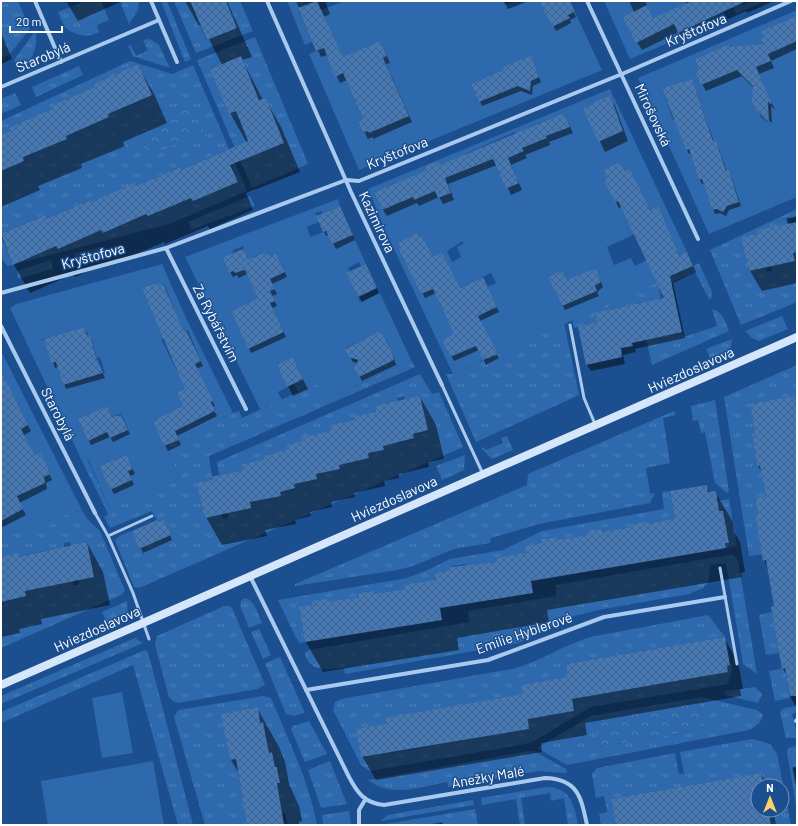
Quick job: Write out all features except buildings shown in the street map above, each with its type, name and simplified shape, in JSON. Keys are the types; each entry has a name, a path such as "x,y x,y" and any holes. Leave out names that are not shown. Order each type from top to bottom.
{"street":[{"path":"35,1 61,62"},
{"path":"151,1 177,62"},
{"name":"Kazimírova","path":"267,1 346,180 442,385"},
{"name":"Mirošovská","path":"587,1 698,239"},
{"name":"Kryštofova","path":"1,293 166,248 346,180 359,181 622,74 791,1"},
{"name":"Starobylá","path":"1,87 159,20"},
{"name":"Za Rybářstvím","path":"166,248 246,409"},
{"name":"Starobylá","path":"1,326 95,513"},
{"name":"Hviezdoslavova","path":"1,685 797,337"},
{"path":"250,576 355,789 365,800 359,810 358,825"},
{"name":"Emilie Hyblerové","path":"306,690 488,660 604,617 725,597"},
{"name":"Anežky Malé","path":"365,800 373,804 384,805 545,778 558,779 570,784 579,795 582,800 586,825"}],"lane":[{"path":"570,325 584,398 596,425"},
{"path":"442,385 483,474"},
{"path":"95,513 108,536 144,623 149,639"},
{"path":"108,536 152,516"},
{"path":"720,568 737,664"}],"green space":[{"path":"1,1 18,1 30,29 9,55 1,59"},
{"path":"85,1 101,1 109,20 97,25 99,32 91,35 77,34 69,30 65,27 58,12"},
{"path":"120,1 139,1 138,10 129,24"},
{"path":"161,1 167,1 191,59 185,62"},
{"path":"174,1 190,1 206,40 237,28 226,1 240,1 253,31 196,53"},
{"path":"287,1 315,1 298,9 310,37 324,31 321,10 344,1 503,1 505,5 517,1 543,1 569,18 568,15 575,12 602,70 359,170 309,54 336,43 332,34 305,45","holes":["380,41 387,56 379,59 369,133 368,131 363,133 358,121 363,119 343,73 335,76 337,60","530,57 539,77 505,91 499,76","485,78 493,96 479,102 471,84"]},
{"path":"604,1 685,1 686,4 670,17 678,32 724,12 726,19 630,59","holes":["647,5 659,31 624,17"]},
{"path":"730,1 740,1 742,5 751,1 766,1 736,14"},
{"path":"797,10 797,16 761,31 764,37 761,39 764,47 762,65 771,61 765,47 797,41 797,197 709,234 638,78","holes":["729,44 770,108 763,116 753,103 753,87 749,78 742,71 734,71 699,81 695,72 699,70 695,59","689,80 713,141 716,140 726,171 729,170 739,201 712,210 702,179 699,180 689,149 686,150 675,119 673,120 662,88"]},
{"path":"36,30 36,45 33,55 24,68 18,69 14,60"},
{"path":"255,37 308,164 252,188 197,60","holes":["241,56 259,100 266,98 284,143 254,155 236,111 229,114 211,68"]},
{"path":"150,39 159,45 170,68 133,56 128,46 131,45 136,56 148,50 143,40"},
{"path":"130,61 172,74 193,65 247,191 169,224 15,264 56,246 58,249 101,230 103,233 146,214 148,216 191,198 238,182 224,151 181,170 179,167 136,186 135,184 91,202 89,200 46,219 44,215 1,234 1,171 24,161 23,157 67,139 66,136 109,117 108,114 151,95 138,64 94,84 95,87 52,109 9,128 10,131 1,135 1,121"},
{"path":"79,66 83,75 36,97 32,87"},
{"path":"610,89 687,252 679,255 663,221 607,247 614,265 631,258 635,266 647,260 657,282 498,354 489,338 479,351 483,360 453,374 385,230 368,189","holes":["610,95 623,131 598,142 584,109 594,104 593,102","564,113 570,127 546,136 547,138 535,143 529,127","515,132 524,151 508,158 519,183 506,189 493,159 469,169 463,155","438,161 451,193 439,198 435,191 414,200 406,179 427,170 425,166","620,162 625,171 630,169 640,191 615,203 604,181 607,179 603,170","397,182 404,201 382,210 374,192","417,234 419,237 422,236 425,243 404,260 398,249 400,247 398,243","463,241 463,244 457,247 461,257 452,262 447,251","596,268 601,282 595,286 597,291 562,306 548,277 562,270 568,284 590,275 588,271","491,273 496,283 484,288 497,307 483,314 445,315 437,298","413,277 455,279 421,294","442,340 462,345 465,351 450,357"]},
{"path":"15,93 21,105 1,114 1,99"},
{"path":"190,103 204,131 148,157 135,129"},
{"path":"250,196 255,206 191,230 188,222"},
{"path":"338,199 340,206 322,213 321,211 315,213 319,222 307,227 310,237 326,231 331,242 335,243 353,235 366,264 361,266 359,262 348,268 350,272 347,274 360,302 380,293 411,360 324,400 317,384 298,392 293,383 292,357 277,365 287,387 278,392 282,400 261,411 185,257","holes":["243,246 249,262 253,257 263,252 265,255 268,254 270,257 276,253 285,272 270,279 275,289 258,297 250,268 235,273 234,271 229,273 233,250","270,292 275,301 270,303 284,332 248,349 231,311","378,333 387,341 391,349 361,376 354,368 357,364 354,358 346,351 347,347"]},
{"path":"797,209 797,216 786,218 788,227 757,230 757,234 741,237 749,271 766,268 767,272 772,271 772,266 795,261 793,253 797,252 797,302 741,325 710,250"},
{"path":"1,237 13,265 8,266 1,258"},
{"path":"101,247 104,255 77,263 74,254"},
{"path":"51,260 53,269 18,279 17,271"},
{"path":"699,263 712,292 711,299 709,299 695,272 659,288 661,299 611,309 595,316 597,322 574,328 572,319"},
{"path":"162,264 187,320 233,413 179,440 175,432 172,433 164,416 153,421 180,478 110,509 88,459 82,461 10,308 16,304","holes":["157,282 159,286 164,284 174,308 155,317 142,288","84,327 87,335 90,335 93,359 100,357 105,373 63,385 56,362 51,363 45,340 40,340","188,330 201,361 177,371 161,339 179,335","198,382 213,401 211,402 215,411 192,423 177,393","107,406 112,417 121,413 128,429 110,438 107,432 88,441 78,419","127,455 133,468 128,471 132,480 110,490 99,466"]},
{"path":"712,309 719,312 725,320 729,331 652,365 646,339 682,332 684,337 717,326"},
{"path":"782,316 788,329 759,341 752,338 745,331"},
{"path":"564,323 579,395 476,442 446,374 453,374"},
{"path":"732,339 729,353 725,357 712,362 706,349"},
{"path":"1,351 82,510 1,536 1,521 23,509 11,486 1,450 25,437 21,429 28,425 24,418 18,421 14,415 21,411 17,403 10,406 1,382 6,380 3,374 1,374"},
{"path":"411,360 415,367 209,456 212,477 219,475 217,462 420,374 432,394 439,392 463,447 139,588 134,587 115,540 121,535 132,531 139,549 171,535 164,520 158,522 152,511 110,528 104,517 108,514 82,461 87,459 110,509 180,478 165,446 233,413 239,411 242,418 317,383 324,400","holes":["404,396 405,400 420,396 428,430 413,434 413,438 382,441 384,450 368,453 369,458 338,460 339,469 293,479 295,488 280,492 281,496 275,497 274,493 249,499 228,513 228,517 223,519 222,514 197,484 213,480 212,478 244,473 242,464 265,459 265,456 271,454 272,457 288,454 286,445 302,441 301,438 332,435 330,425 353,420 353,417 376,415 374,406 398,401 397,398"]},
{"path":"797,365 797,407 795,396 750,404 755,434 752,435 757,466 760,466 766,497 755,499 758,514 755,514 762,554 749,556 724,397"},
{"path":"715,400 729,492 727,493 715,483 705,432 701,433 698,420 693,421 691,406"},
{"path":"674,411 676,415 663,418 670,463 646,468 650,494 655,493 650,503 539,524 491,538 490,543 454,549 413,566 397,570 295,586 295,584 527,485 528,474"},
{"path":"507,436 513,450 492,459 481,448 483,447 486,450 503,443 501,438"},
{"path":"465,455 464,470 442,480 436,466"},
{"path":"670,491 675,520 648,524 647,521 633,524 633,527 603,532 602,529 587,532 588,535 556,540 555,537 541,539 542,543 525,546 527,556 497,558 497,562 466,567 465,564 451,566 451,570 435,573 436,583 404,585 405,589 373,594 372,591 358,593 359,597 299,608 305,642 300,643 296,638 278,600 407,578 450,559 503,550 542,531 664,509 662,492"},
{"path":"729,499 737,546 726,548 725,543 729,542 723,511 719,511 717,501"},
{"path":"82,510 87,519 100,531 125,591 121,595 1,648 1,605 4,605 3,596 26,596 25,591 72,581 73,586 79,585 79,580 94,576 87,542 71,546 70,542 64,543 64,547 1,560 1,536"},
{"path":"733,555 738,560 757,674 743,664 726,563 710,565 707,584 703,588 689,594 598,610 574,616 519,643 345,674 344,668 326,669 315,667 310,664 305,653 309,650 469,622 468,611 556,596 556,585"},
{"path":"245,598 254,605 262,623 249,628 240,606 241,601"},
{"path":"127,601 128,617 108,625 102,612"},
{"path":"224,606 229,606 232,608 265,685 257,689 178,703 173,701 169,697 155,645 157,636"},
{"path":"772,612 779,653 766,655 759,615"},
{"path":"708,615 725,637 566,664 568,677 522,685 523,694 385,719 391,753 529,729 528,719 574,711 572,699 728,672 727,666 732,664 728,684 591,707 531,743 370,771 361,765 333,710 335,702 341,699 512,669 590,637","holes":["376,726 380,754 361,757"]},
{"path":"259,629 271,655 263,659 251,632"},
{"path":"135,638 143,643 1,704 1,696"},
{"path":"145,650 148,652 193,825 178,825 133,665 1,723 1,712"},
{"path":"280,657 305,713 294,716 286,714 265,663"},
{"path":"785,668 790,698 775,701 769,671"},
{"path":"755,687 762,694 758,703 725,695 726,691"},
{"path":"122,692 133,753 102,758 92,698"},
{"path":"263,696 271,698 291,745 309,793 317,825 288,825 285,813 282,813 277,783 280,782 278,767 275,767 272,752 266,753 266,738 263,722 260,723 257,707 222,714 230,760 236,759 247,825 205,825 174,717 178,710"},
{"path":"701,697 757,710 763,715 758,724 749,730 567,765 537,748 591,716","holes":["699,701 704,729 599,747 594,719"]},
{"path":"699,701 704,729 599,747 594,719"},
{"path":"797,706 797,712 792,714 795,727 797,727 797,738 786,738 780,712 784,708"},
{"path":"309,721 327,754 305,762 291,729 293,726"},
{"path":"752,739 770,744 777,754 782,778 757,778 756,774 611,799 616,825 601,825 599,814 607,812 604,796 596,798 592,774 597,768 675,753 679,774 684,774 680,752"},
{"path":"797,746 797,766 792,767 797,795 797,811 787,752 788,748"},
{"path":"534,751 566,769 567,772 539,771 448,787 447,782 406,790 386,789 368,780"},
{"path":"153,761 164,825 48,825 41,781"},
{"path":"330,761 347,804 321,808 308,770"},
{"path":"547,787 561,790 566,794 573,805 578,825 568,825 564,798 551,801 550,793 521,798 525,825 520,825 516,799 482,805 481,798"},
{"path":"473,800 474,805 380,821 388,815"},
{"path":"475,809 478,825 443,825 442,822 424,825 380,825"},
{"path":"349,811 351,825 323,825 322,815"},
{"path":"764,818 790,818 791,825 765,825"}]}
